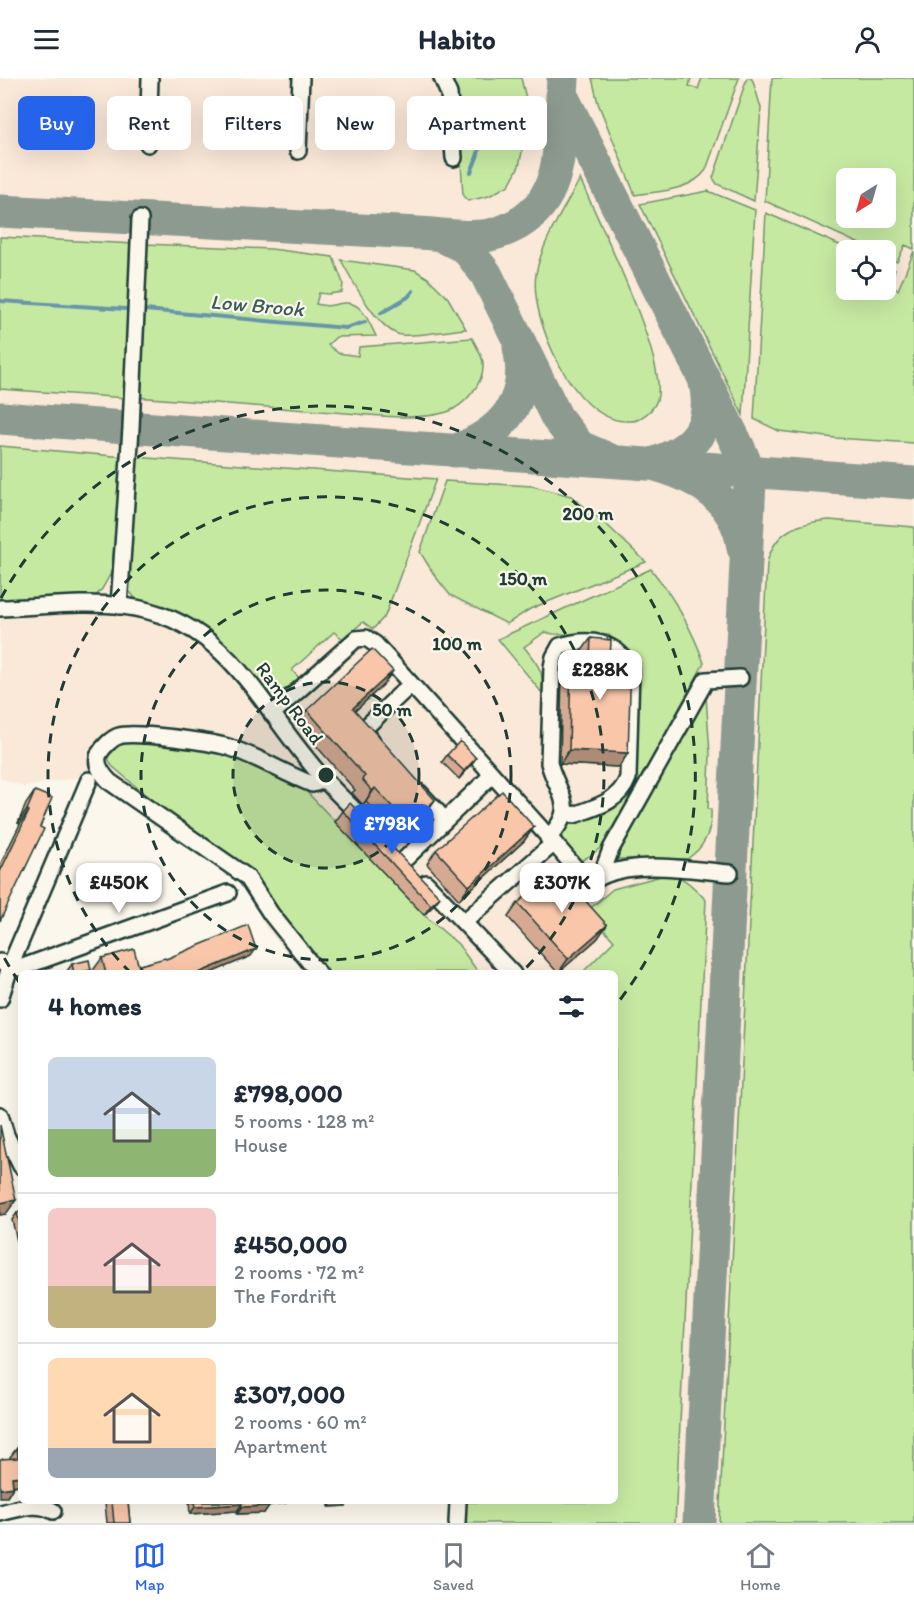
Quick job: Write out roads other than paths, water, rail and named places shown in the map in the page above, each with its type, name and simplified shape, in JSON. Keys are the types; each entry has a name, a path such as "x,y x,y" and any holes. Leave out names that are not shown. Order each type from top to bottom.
{"street":[{"path":"149,96 150,78"},
{"path":"298,151 301,78"},
{"path":"442,78 449,94 454,158"},
{"path":"119,606 131,428 140,219"},
{"name":"Ramp Road","path":"0,608 119,606 156,614 182,624 205,637 228,657 324,779 371,826"},
{"path":"272,714 356,639 362,637 371,640 551,841 596,880"},
{"path":"464,922 551,841 561,825 565,812 562,791 552,776 549,763 554,657 560,646 570,643 603,643 612,647 632,669 628,778 621,793 612,799 574,815 565,812"},
{"path":"596,880 706,680 740,678"},
{"path":"385,755 366,732 367,726 411,684"},
{"path":"316,970 272,914 247,877 110,782 103,775 98,759 100,753 116,737 132,734 196,740 222,746 256,758 312,784 324,779"},
{"path":"492,775 445,820 407,863 509,970"},
{"path":"407,779 445,820"},
{"path":"0,999 5,963 89,780"},
{"path":"567,905 596,880 619,870 643,867 730,873"},
{"path":"5,963 20,968 228,893"},
{"path":"0,1115 6,1135 18,1160"},
{"path":"457,1523 458,1504"},
{"path":"0,1513 35,1505 57,1512"}],"waterway":[{"name":"Low Brook","path":"471,172 478,150"},
{"name":"Low Brook","path":"381,313 408,297 413,291"},
{"name":"Low Brook","path":"0,301 126,309"},
{"name":"Low Brook","path":"145,310 346,328 365,322"}]}
